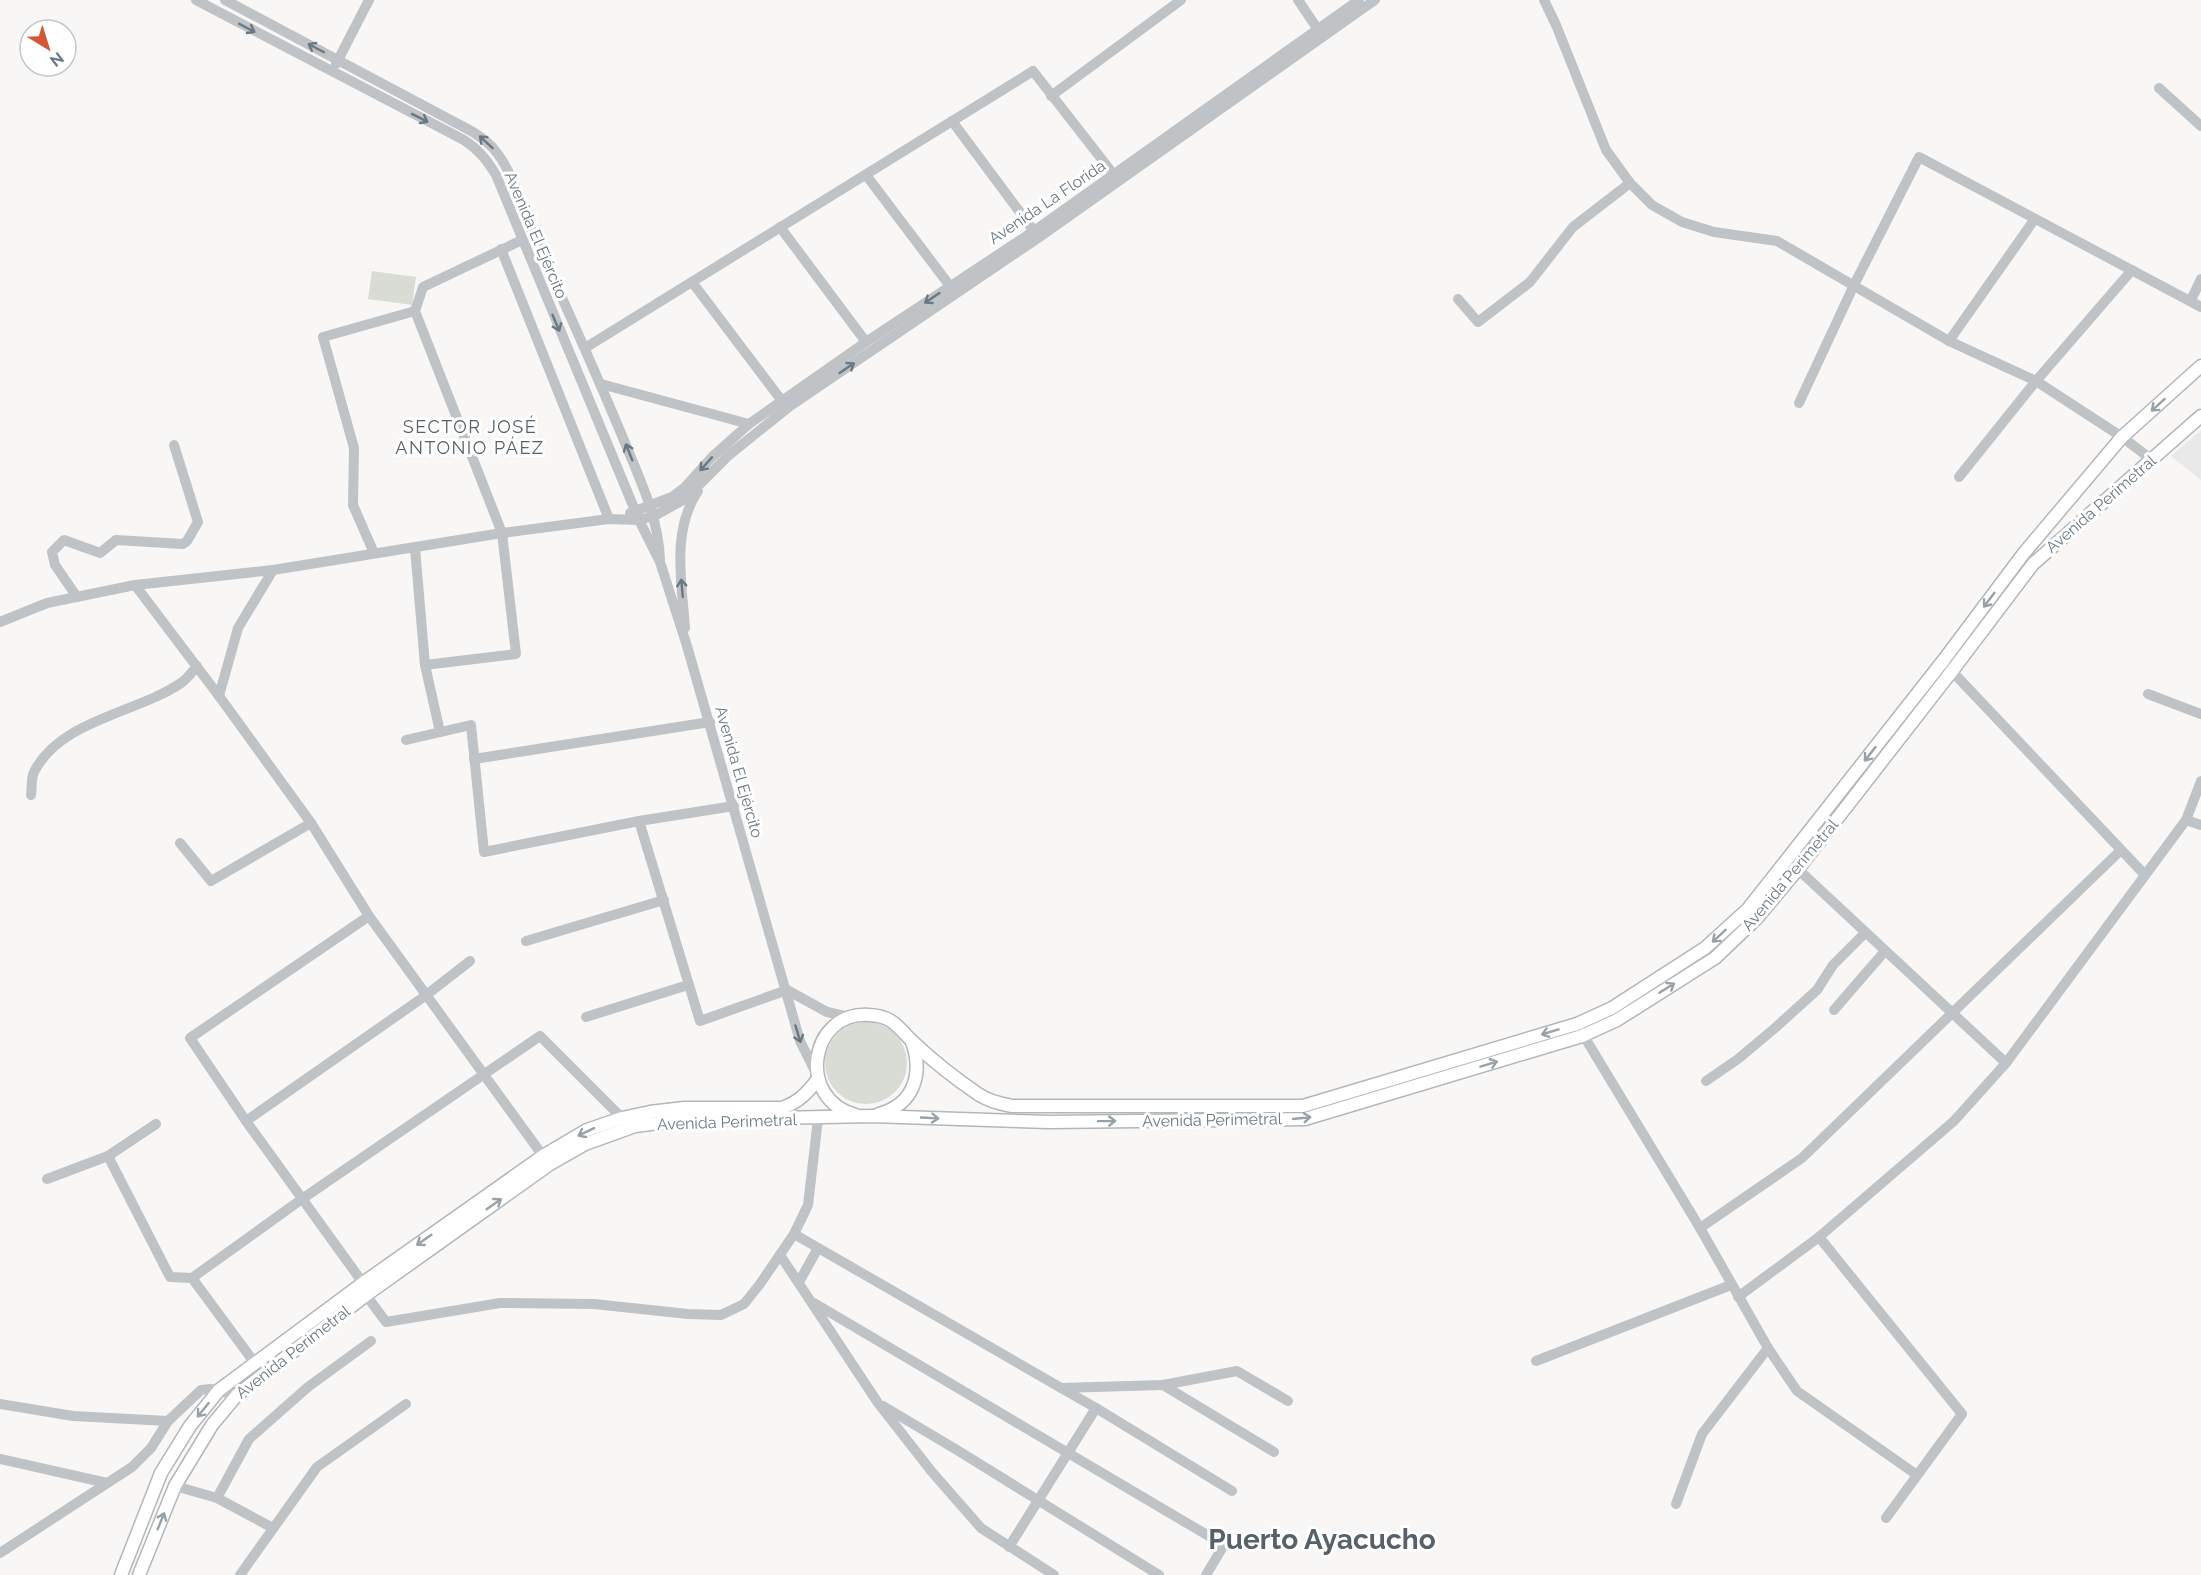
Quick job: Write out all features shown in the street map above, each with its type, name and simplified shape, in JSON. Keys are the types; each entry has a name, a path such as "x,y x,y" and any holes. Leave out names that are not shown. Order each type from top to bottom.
{"main road":[{"name":"Avenida Perimetral","path":"912,1041 980,1096 1012,1106 1303,1106 1577,1024 1612,1008 1705,948 1748,909 1943,661 2024,553 2122,437 2201,366"},
{"name":"Avenida Perimetral","path":"121,1575 161,1473 190,1426 219,1390 254,1362 550,1164 585,1144 635,1126 682,1120 818,1119 872,1116 1049,1122 1305,1119 1582,1036 1617,1020 1714,958 1757,918 1798,869 2033,564 2201,416"},
{"path":"868,1014 886,1018 901,1028 912,1041 917,1057 917,1074 912,1089 902,1102 888,1112 872,1116 854,1115 838,1108 825,1095 817,1077 817,1057 823,1040 835,1026 850,1017 868,1014"},
{"name":"Avenida Perimetral","path":"139,1575 175,1486 212,1425 237,1395 364,1289 543,1156 587,1130 622,1118 684,1108 782,1108 794,1104 805,1095 817,1077"}],"street":[{"name":"Avenida El Ejército","path":"196,0 464,140 477,149 496,175 637,515 660,562 710,722 800,1041 817,1077"},
{"name":"Avenida El Ejército","path":"225,0 473,132 486,141 498,154 511,178 601,384 652,511 659,536 660,562"},
{"path":"332,73 369,0"},
{"path":"1051,96 1181,0"},
{"path":"1298,0 1321,34"},
{"name":"Avenida La Florida","path":"652,511 684,488 712,457 749,424 866,342 1034,231 1321,34 1359,0"},
{"path":"0,621 47,603 135,585 273,570 502,533 637,515 685,499 729,455 790,406 1038,238 1321,34 1375,0"},
{"path":"1544,0 1606,150 1630,183 1652,205 1682,222 1714,232 1778,241 1949,341 2036,381 2122,437 2151,459"},
{"path":"585,348 1033,71 1114,175"},
{"path":"2159,88 2201,126"},
{"path":"952,121 1034,231"},
{"path":"1799,403 1854,285 1919,157 2201,307"},
{"path":"866,175 950,286"},
{"path":"1458,299 1478,322 1530,282 1573,227 1630,183"},
{"path":"1949,341 2034,220"},
{"path":"780,227 866,342"},
{"path":"425,665 516,654 502,533 415,311 423,287 522,240"},
{"path":"501,249 609,519"},
{"path":"1959,477 2036,381 2132,270"},
{"path":"2191,300 2201,279"},
{"path":"692,282 782,401"},
{"path":"374,553 353,505 354,448 323,337 415,311"},
{"path":"601,384 749,424"},
{"path":"77,597 55,565 52,552 64,540 100,553 116,540 183,544 187,541 198,522 174,445"},
{"path":"687,646 681,547 688,509 706,480"},
{"path":"415,548 425,665 440,732"},
{"path":"219,696 238,628 273,570"},
{"path":"135,585 197,666 310,823 369,916 543,1156"},
{"path":"1943,661 2145,875"},
{"path":"31,795 33,774 52,750 76,732 162,694 183,682 197,666"},
{"path":"2148,693 2201,714"},
{"path":"474,759 710,722"},
{"path":"406,740 471,725 484,852 639,820 734,806"},
{"path":"1738,1297 1819,1237 1954,1121 2006,1063 2186,820 2201,781"},
{"path":"639,820 700,1022 787,990 827,1012 850,1017"},
{"path":"2186,820 2201,825"},
{"path":"180,843 211,881 310,823"},
{"path":"1700,1228 1802,1158 2120,851"},
{"path":"1787,859 2006,1063"},
{"path":"526,941 664,900"},
{"path":"369,916 190,1038 386,1322 500,1304 594,1304 688,1314 721,1315 744,1304 794,1234 808,1205 818,1119"},
{"path":"1706,1081 1738,1059 1817,990 1833,965 1865,933"},
{"path":"1834,1010 1885,951"},
{"path":"246,1121 425,996 470,961"},
{"path":"586,1017 688,985"},
{"path":"1577,1024 1582,1036 1700,1228 1768,1348 1797,1391 1917,1475"},
{"path":"108,1156 170,1277 192,1278 302,1199 540,1036 622,1118"},
{"path":"47,1179 108,1156 156,1124"},
{"path":"794,1234 1096,1408 1232,1491"},
{"path":"1819,1237 1962,1414 1886,1518"},
{"path":"798,1282 818,1248"},
{"path":"780,1255 878,1403 932,1472 981,1528 1047,1573"},
{"path":"192,1278 254,1362"},
{"path":"1536,1361 1731,1285"},
{"path":"813,1303 1224,1545 1206,1575"},
{"path":"217,1498 249,1439 308,1387 371,1341"},
{"path":"1676,1504 1702,1434 1768,1348"},
{"path":"1060,1388 1163,1385 1237,1371 1288,1401"},
{"path":"1163,1385 1274,1452"},
{"path":"0,1553 132,1467 151,1448 168,1421 201,1390 219,1390 237,1395"},
{"path":"878,1403 1159,1575"},
{"path":"0,1404 73,1416 168,1421"},
{"path":"240,1575 317,1467 406,1404"},
{"path":"1009,1546 1096,1408"},
{"path":"0,1459 107,1483"},
{"path":"175,1486 217,1498 273,1528"}],"shaded area":[{"path":"372,271 416,277 412,305 368,299"},
{"path":"2201,430 2201,480 2171,456"},
{"path":"866,1022 882,1025 895,1034 904,1047 907,1063 904,1079 895,1092 882,1101 866,1104 850,1101 837,1092 828,1079 825,1063 828,1047 837,1034 850,1025"}],"district":[{"name":"SECTOR JOSÉ ANTONIO PÁEZ","path":"470,436"},
{"name":"Puerto Ayacucho","path":"1322,1539"}]}
